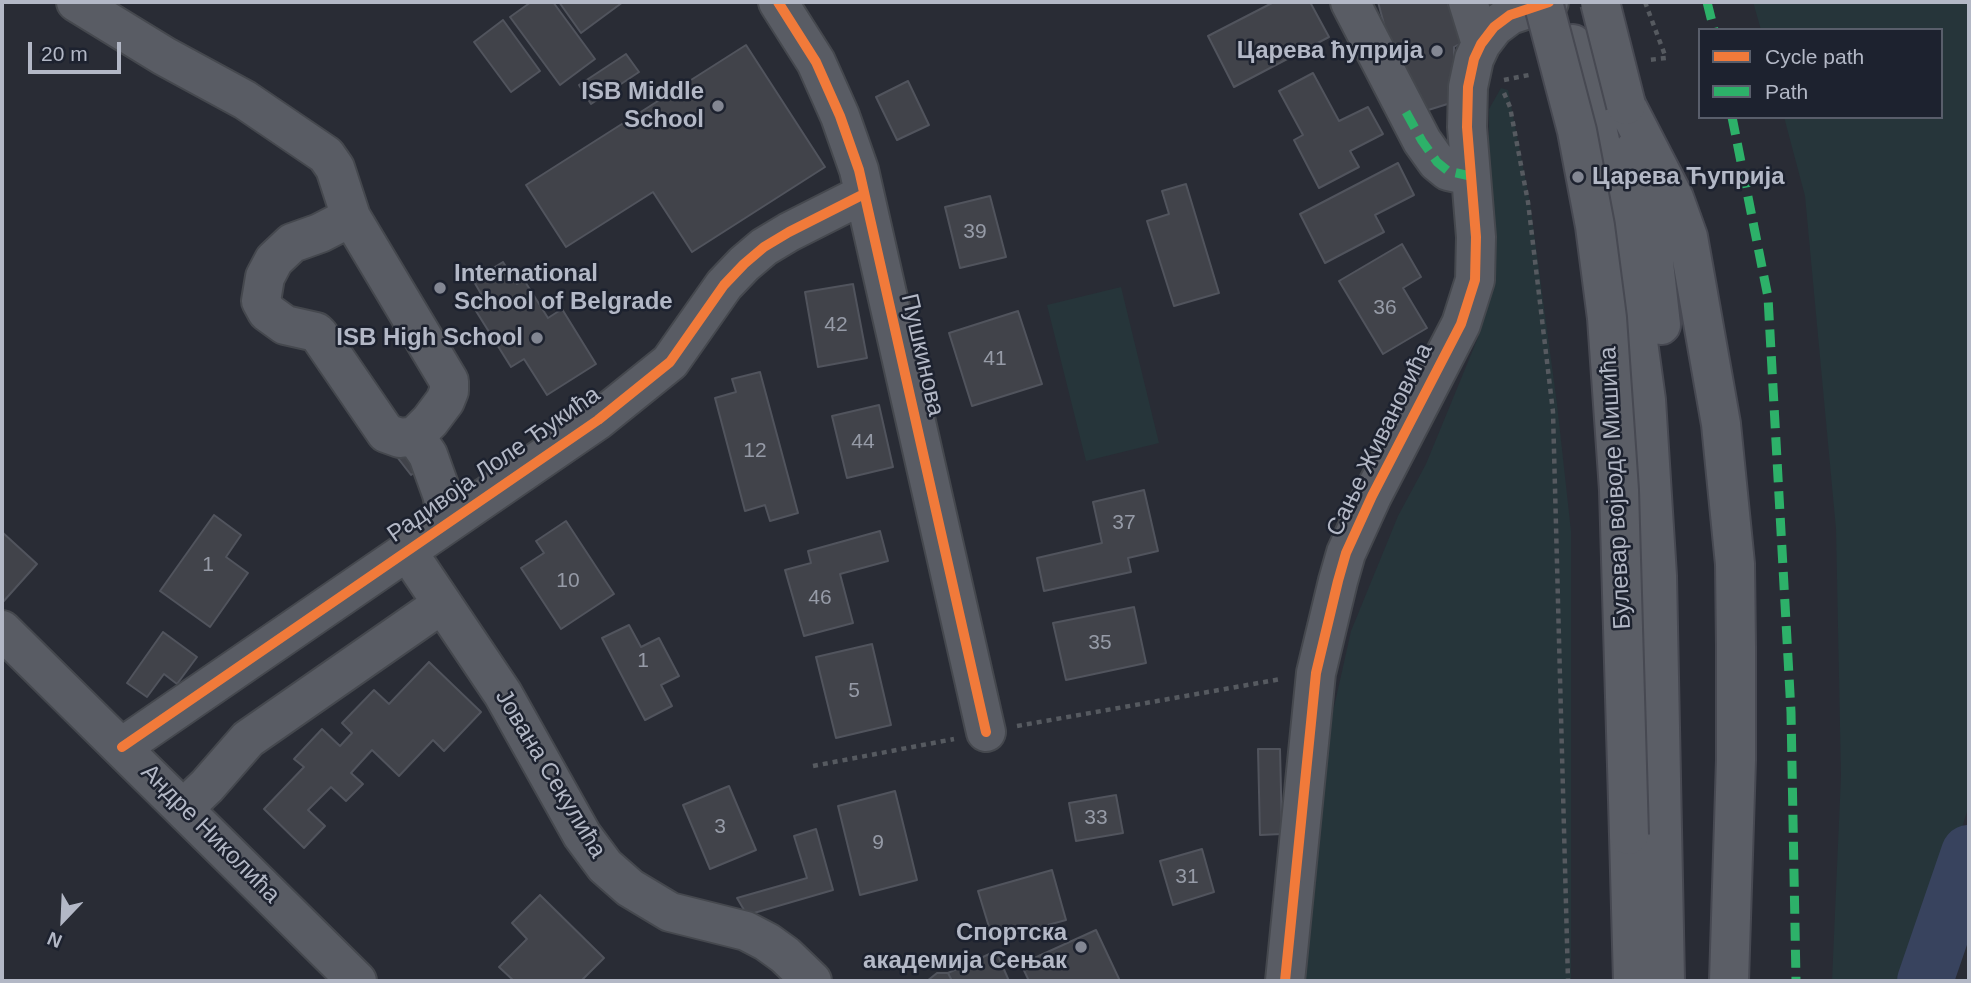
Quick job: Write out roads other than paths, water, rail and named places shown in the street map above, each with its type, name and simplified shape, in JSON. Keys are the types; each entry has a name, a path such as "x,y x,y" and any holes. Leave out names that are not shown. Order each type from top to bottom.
{"main road":[{"name":"Булевар војводе Мишића","path":"1543,2 1577,131 1595,226 1607,317 1620,516 1633,981"},
{"path":"1600,2 1626,105 1653,254 1661,326 1671,453 1685,981"},
{"path":"1573,44 1614,201 1632,298 1646,400 1657,576 1665,981"},
{"path":"1626,105 1674,198 1688,237 1722,437 1735,564 1736,633 1736,760 1729,981"}],"street":[{"path":"76,2 164,56 245,100 326,155 340,179 351,218 449,381 445,401 415,436 400,438 386,433 319,335 316,332 285,326 267,312 261,301 265,277 274,260 292,243 351,218"},
{"name":"Пушкинова","path":"778,2 816,62 840,116 859,170 975,735"},
{"path":"1350,2 1422,141 1437,162 1448,171 1470,176"},
{"path":"1468,2 1481,44"},
{"name":"Сање Живановића","path":"1285,981 1316,673 1338,581 1346,554 1372,496 1461,324 1475,280 1476,237 1470,176 1468,87 1474,59 1494,27 1510,15 1549,2"},
{"path":"1560,2 1573,44"},
{"name":"Радивоја Лоле Ђукића","path":"122,747 598,420 656,376 679,351 729,278 764,247 864,194"},
{"path":"415,436 428,455 442,494 448,523"},
{"name":"Јована Секулића","path":"407,551 503,694 582,835 605,866 630,888 670,912 746,931 766,942 785,955 812,981"},
{"path":"184,808 248,739 442,604"},
{"name":"Андре Николића","path":"2,630 357,981"}],"waterway":[{"path":"1925,981 1969,853"}],"place":[{"name":"Царева ћуприја","path":"1437,51"},
{"name":"ISB Middle School","path":"718,106"},
{"name":"Царева Ћуприја","path":"1578,177"},
{"name":"International School of Belgrade","path":"440,288"},
{"name":"ISB High School","path":"537,338"},
{"name":"Спортска академија Сењак","path":"1081,947"}]}
